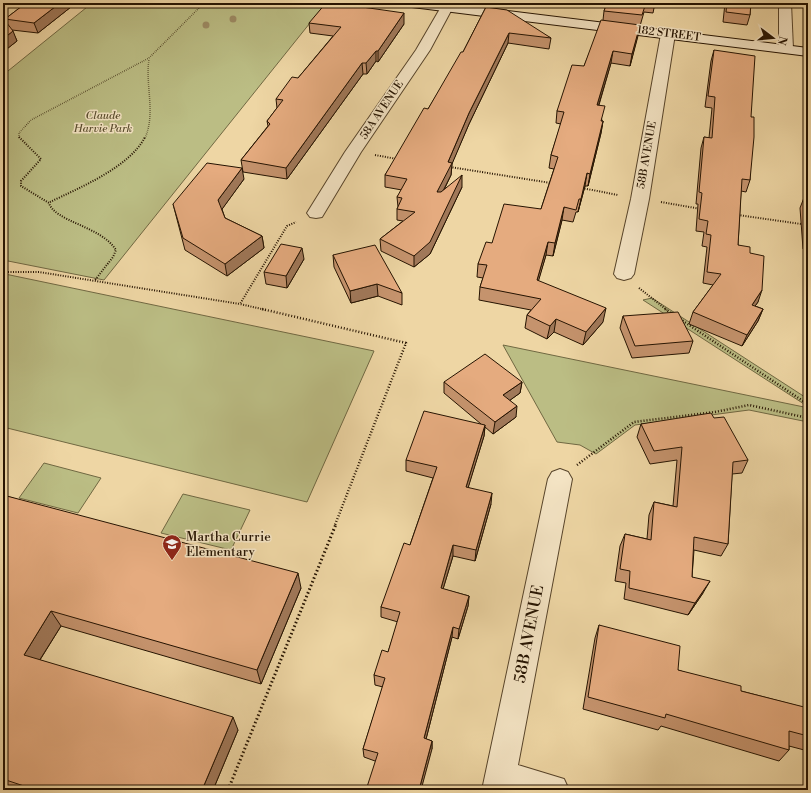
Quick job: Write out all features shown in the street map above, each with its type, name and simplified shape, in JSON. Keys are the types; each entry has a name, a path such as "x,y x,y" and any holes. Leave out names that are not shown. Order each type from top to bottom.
{"street":[{"name":"182 STREET","path":"412,3 808,52"},
{"path":"785,3 786,49"},
{"name":"58A AVENUE","path":"316,213 353,152 423,50 447,7"},
{"name":"58B AVENUE","path":"624,274 640,199 668,34"},
{"name":"58B AVENUE","path":"499,782 560,479"},
{"path":"499,782 552,790"}],"path":[{"path":"95,280 113,257 116,250 114,245 107,238 57,214 51,209 49,202 21,186 21,181 24,176 40,162 41,158 19,139 19,133 31,120 149,58 204,3"},
{"path":"49,202 112,168 142,143 148,132 150,114 150,86 147,68 149,58"},
{"path":"374,155 398,159"},
{"path":"445,166 555,184"},
{"path":"578,188 622,195"},
{"path":"654,201 702,209"},
{"path":"732,214 808,225"},
{"path":"240,304 287,226 296,222"},
{"path":"3,272 39,272 240,304 406,343 327,546 228,790"},
{"path":"560,479 634,422 715,412 749,405 808,418 806,403 652,300 624,274"}],"green space":[{"name":"Claude Harvie Park","path":"92,3 326,3 104,280 3,260 3,75"},
{"path":"5,274 374,351 307,502 3,427 3,276"},
{"path":"652,298 808,399 808,422 749,410 635,425 596,454 580,445 557,442 503,345 804,407 804,404 643,300"},
{"path":"44,463 101,478 78,513 19,498"},
{"path":"183,494 250,510 231,550 161,533"}],"building":[{"path":"26,3 60,3 34,23 5,19"},
{"path":"326,3 365,4 362,7 404,13 378,51 376,51 366,63 362,63 286,168 241,160 270,124 267,121 283,100 276,99 292,77 298,78 341,27 309,23"},
{"path":"607,3 646,3 642,15 604,11"},
{"path":"727,3 751,3 750,15 726,12"},
{"path":"486,7 507,10 551,38 509,33 469,113 448,162 452,163 437,192 441,192 462,175 430,242 414,256 380,239 415,212 397,209 402,198 397,197 407,179 385,175 424,108 428,109 461,52 463,52"},
{"path":"3,18 13,31 3,39"},
{"path":"601,20 640,25 632,54 613,51 597,105 605,106 601,121 603,121 590,174 587,173 581,199 579,199 576,210 564,207 555,243 548,242 537,280 606,308 586,332 556,319 550,326 527,315 541,299 480,287 487,265 478,264 486,242 492,243 504,204 541,209 558,157 551,155 564,112 557,111 572,65 584,66"},
{"path":"714,50 755,56 751,117 754,117 754,137 750,180 742,179 738,245 750,247 750,253 764,256 762,290 752,305 763,309 747,335 693,312 721,274 707,272 711,235 706,234 708,221 699,219 702,193 699,192 704,137 712,138 715,97 708,96"},
{"path":"207,163 242,168 218,200 225,218 262,236 225,264 183,238 173,204"},
{"path":"805,195 808,195 808,229"},
{"path":"281,244 302,248 286,276 264,272"},
{"path":"375,245 402,293 377,284 350,291 333,255"},
{"path":"678,312 693,341 635,346 623,316"},
{"path":"485,354 522,382 503,395 517,406 495,422 444,382"},
{"path":"424,411 485,425 466,487 492,493 476,550 453,545 441,588 469,596 459,629 453,627 424,738 432,741 419,790 366,790 378,753 363,749 385,678 374,675 382,650 388,652 400,612 381,607 404,543 410,545 437,467 406,460"},
{"path":"711,413 714,418 724,417 748,460 733,462 728,544 694,537 692,577 710,581 695,603 629,588 630,571 620,569 625,534 651,540 654,502 677,507 682,447 654,451 641,424"},
{"path":"3,495 298,573 257,670 51,611 24,655 233,717 202,790 36,790 3,779"},
{"path":"599,625 680,646 678,670 741,686 741,691 808,708 808,736 789,731 789,750 666,714 665,718 588,697"}],"place":[{"name":"Martha Currie Elementary","path":"172,561"}]}
